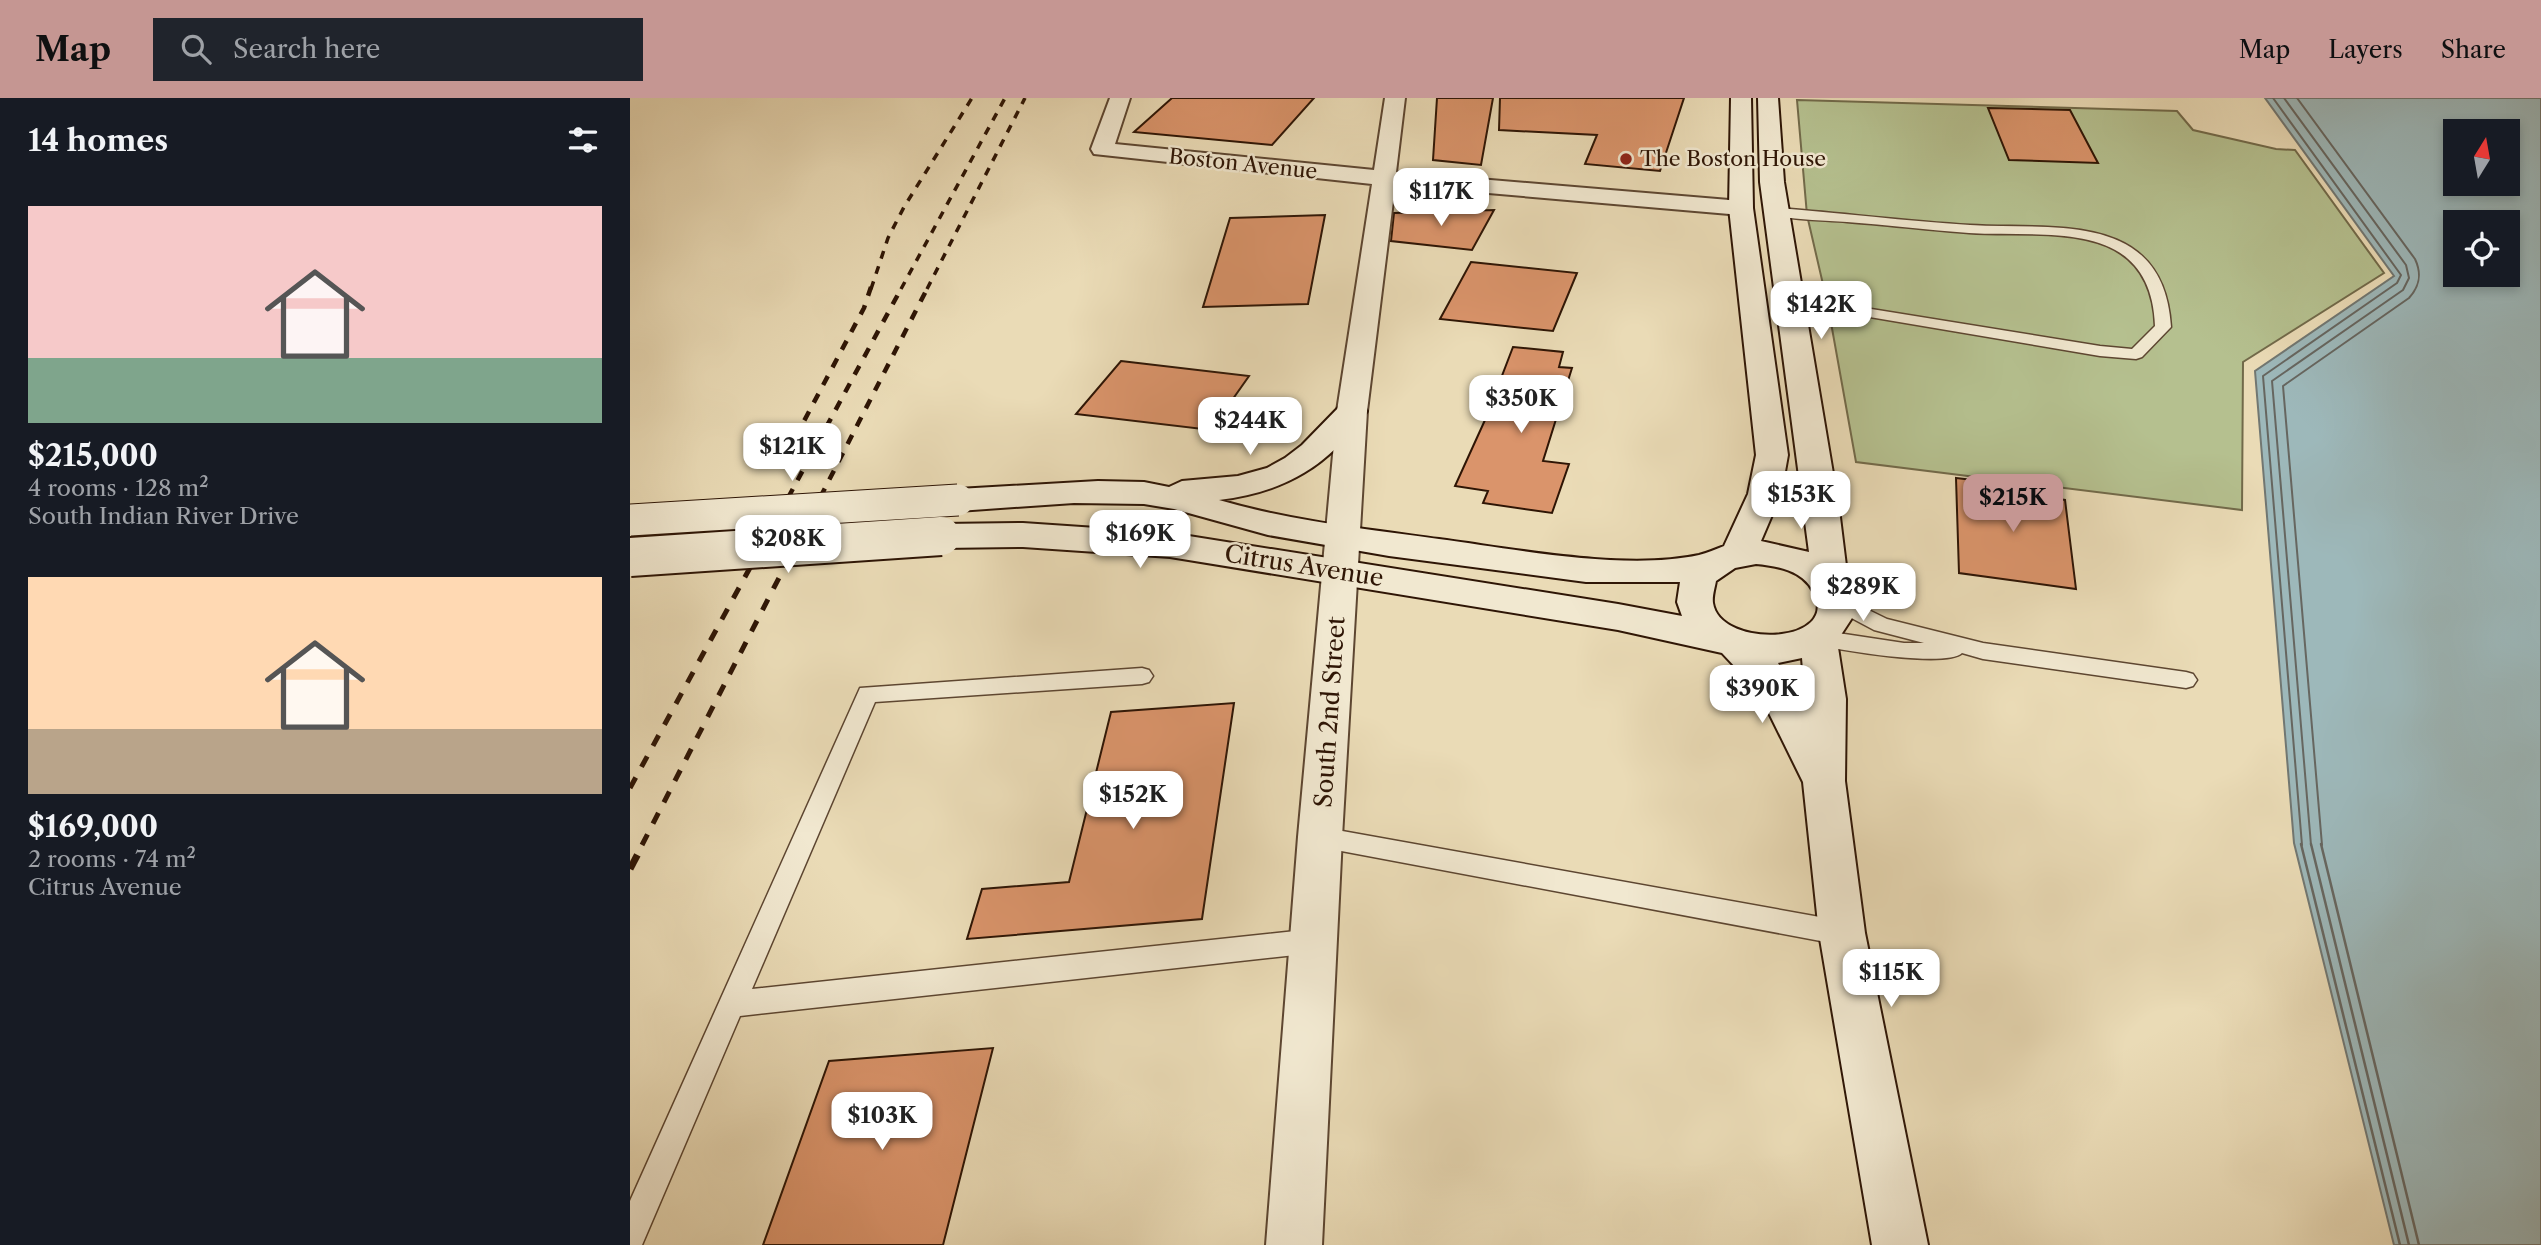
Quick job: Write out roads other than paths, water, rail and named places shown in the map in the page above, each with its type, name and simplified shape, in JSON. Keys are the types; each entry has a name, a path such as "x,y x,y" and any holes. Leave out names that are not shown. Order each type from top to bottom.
{"street":[{"name":"Boston Avenue","path":"1120,98 1102,149 1385,178 1741,208"},
{"name":"South 2nd Street","path":"1294,1245 1320,837 1352,411 1395,98"},
{"path":"1741,98 1741,208 1772,456 1771,475 1762,499 1724,560 1700,576 1695,588 1695,601 1700,615 1709,627 1730,641 1766,675 1781,697 1824,782"},
{"path":"1730,641 1758,650 1781,651 1802,646 1818,638 1833,620 1833,595 1822,509 1772,182 1768,98"},
{"path":"1145,494 1222,489 1277,478 1300,464 1322,445 1352,411"},
{"name":"Citrus Avenue","path":"630,520 1051,493 1145,494 1267,524 1342,556 1730,641"},
{"name":"Citrus Avenue","path":"630,557 941,536 1023,535 1626,573 1672,571 1724,560"},
{"path":"1724,560 1775,553 1793,558 1809,566 1833,595"},
{"path":"1818,638 1826,699 1824,782 1842,933 1900,1245"}],"lane":[{"path":"1777,212 1975,229 2074,230 2096,236 2122,248 2150,272 2162,299 2162,327 2136,354 2100,351 1828,306 1791,304"},
{"path":"1833,595 1881,625 1983,651 2186,680"},
{"path":"1818,638 1904,651 1983,651"},
{"path":"630,1236 868,694 1142,676"},
{"path":"1320,837 1842,933"},
{"path":"731,1004 1314,941"}],"water":[{"path":"2265,98 2541,98 2541,1245 2394,1245 2294,843 2255,371 2394,276"}],"railway":[{"path":"871,289 888,238 904,207 972,98"},
{"path":"901,289 1005,98"},
{"path":"927,289 1025,98"},
{"path":"795,438 864,308 871,287"},
{"path":"769,533 902,287"},
{"path":"802,533 928,287"},
{"path":"630,788 770,531"},
{"path":"642,845 803,531"},
{"path":"630,869 643,844"}],"place":[{"name":"The Boston House","path":"1626,159"}]}
